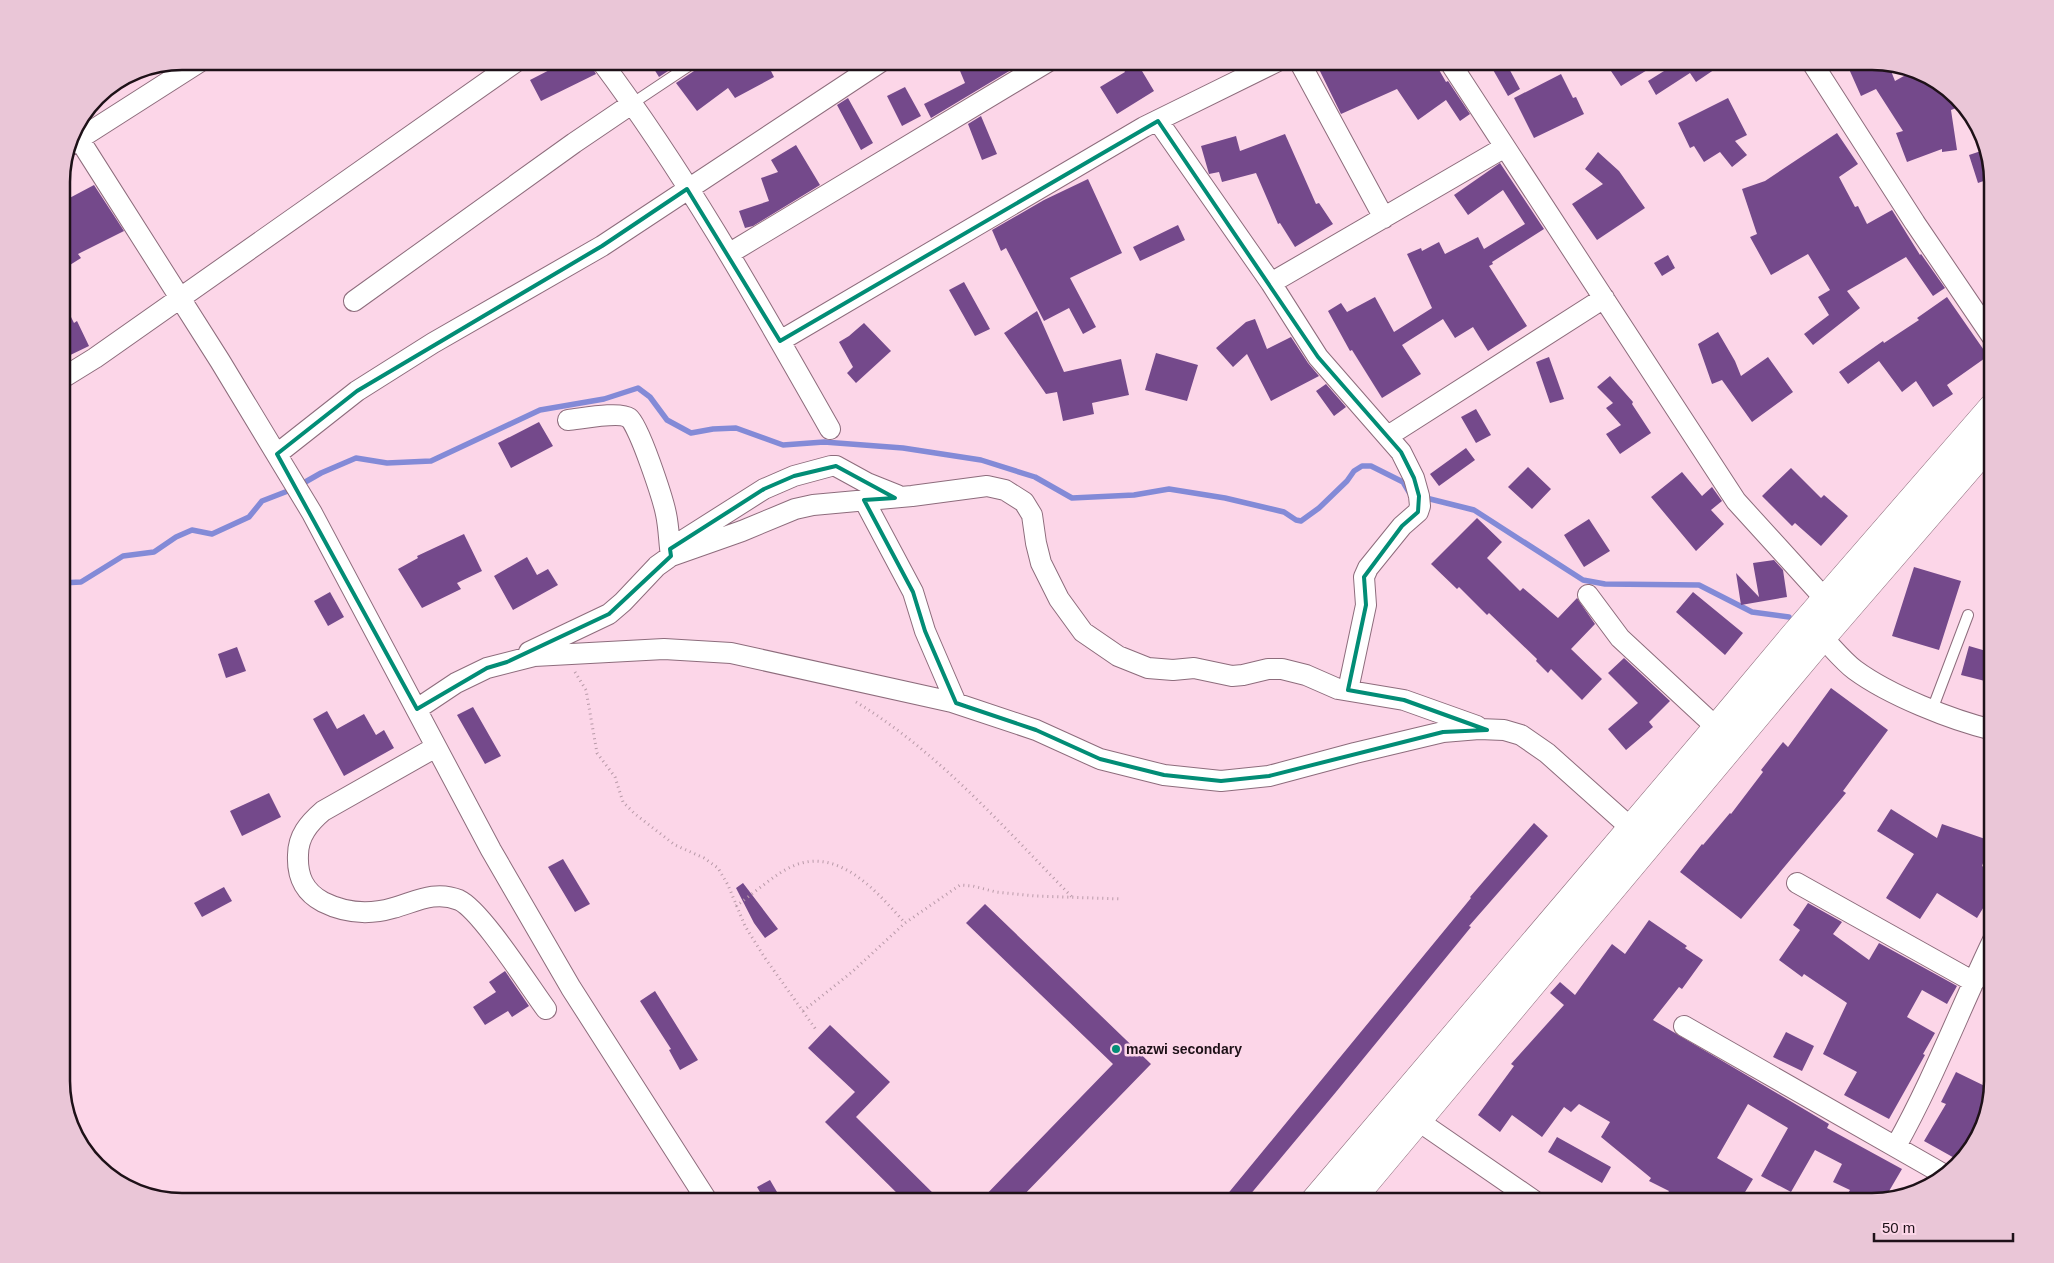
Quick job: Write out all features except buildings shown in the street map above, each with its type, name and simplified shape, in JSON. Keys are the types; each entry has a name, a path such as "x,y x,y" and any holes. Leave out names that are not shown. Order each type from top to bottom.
{"main road":[{"path":"1322,1193 1631,828 1984,417"},
{"path":"1356,1193 1822,637 1984,449"}],"street":[{"path":"81,135 186,70"},
{"path":"70,374 505,70"},
{"path":"609,70 633,103 730,254 830,429"},
{"path":"277,454 357,391 433,343 602,246 868,70"},
{"path":"730,254 1035,70"},
{"path":"780,341 1158,121 1260,70"},
{"path":"1304,70 1384,218"},
{"path":"1455,70 1736,501 1826,600"},
{"path":"1817,70 1984,326"},
{"path":"354,301 574,143 633,103"},
{"path":"1158,121 1272,283 1318,357 1388,436 1401,452 1410,469 1419,496 1420,506 1418,512 1402,526 1368,568 1364,577 1366,605 1348,690"},
{"path":"77,144 220,361 292,479 312,513 491,850 571,988 702,1193"},
{"path":"1272,283 1505,148"},
{"path":"1388,436 1604,298"},
{"path":"568,420 609,416 630,418 636,428 667,515 670,553"},
{"path":"507,662 609,614 670,553 764,489 794,476 836,466 866,483 902,497"},
{"path":"670,553 742,531 795,509 813,504 902,497 986,486 1005,490 1024,502 1032,515 1041,562 1059,599 1082,632 1118,656 1148,668 1173,670 1194,668 1232,676 1268,669 1282,669 1306,675 1338,689 1404,700 1487,730"},
{"path":"864,500 913,592 924,631 956,703"},
{"path":"1588,595 1620,638 1718,728"},
{"path":"1822,637 1854,669 1884,687 1932,710 1984,727"},
{"path":"417,709 456,683 487,668 534,656 561,653 664,649 731,653 956,703 1036,730 1100,759 1164,775 1221,781 1269,776 1443,732 1504,730 1521,735 1547,753 1631,828"},
{"path":"436,747 323,811 310,823 302,836 298,849 298,866 302,885 314,897 331,906 353,912 392,909 428,896 445,896 460,900 485,925 546,1009"},
{"path":"1797,883 1974,982"},
{"path":"1896,1146 1916,1110 1984,960"},
{"path":"1684,1026 1938,1171"},
{"path":"1417,1120 1523,1193"}],"lane":[{"path":"633,103 682,70"},
{"path":"1932,710 1968,616"}],"path":[{"path":"561,653 580,677 586,690 597,753 614,777 624,802 635,814 675,845 704,858 718,868 728,885 745,926 765,958 817,1031"},
{"path":"854,701 904,733 940,763 1073,898"},
{"path":"736,906 794,865 810,862 828,862 858,875 880,894 905,923"},
{"path":"803,1011 852,972 905,923 960,885 996,892 1073,898 1122,899"}],"highlighted area":[{"path":"1158,121 1318,357 1401,452 1414,478 1419,496 1418,512 1402,526 1364,577 1366,605 1348,690 1404,700 1487,730 1443,732 1269,776 1221,781 1164,775 1100,759 1036,730 956,703 925,631 913,592 864,500 895,498 836,466 794,476 764,489 670,549 671,556 609,614 507,662 487,668 417,709 277,454 357,391 602,246 687,189 780,341"}],"waterway":[{"path":"70,583 81,582 123,556 154,552 176,537 192,530 212,534 249,517 262,501 293,489 321,473 356,458 387,463 431,461 540,410 604,399 638,388 650,397 667,420 691,433 713,429 736,428 783,445 824,442 903,448 981,460 1035,477 1072,498 1134,495 1169,489 1225,498 1284,512 1301,521 1319,508 1347,481 1354,471 1362,466 1371,466 1403,482 1409,492"},
{"path":"1422,497 1474,510 1583,580 1605,584 1699,585 1752,612 1789,617"}],"place":[{"name":"mazwi secondary","path":"1116,1049"}]}
